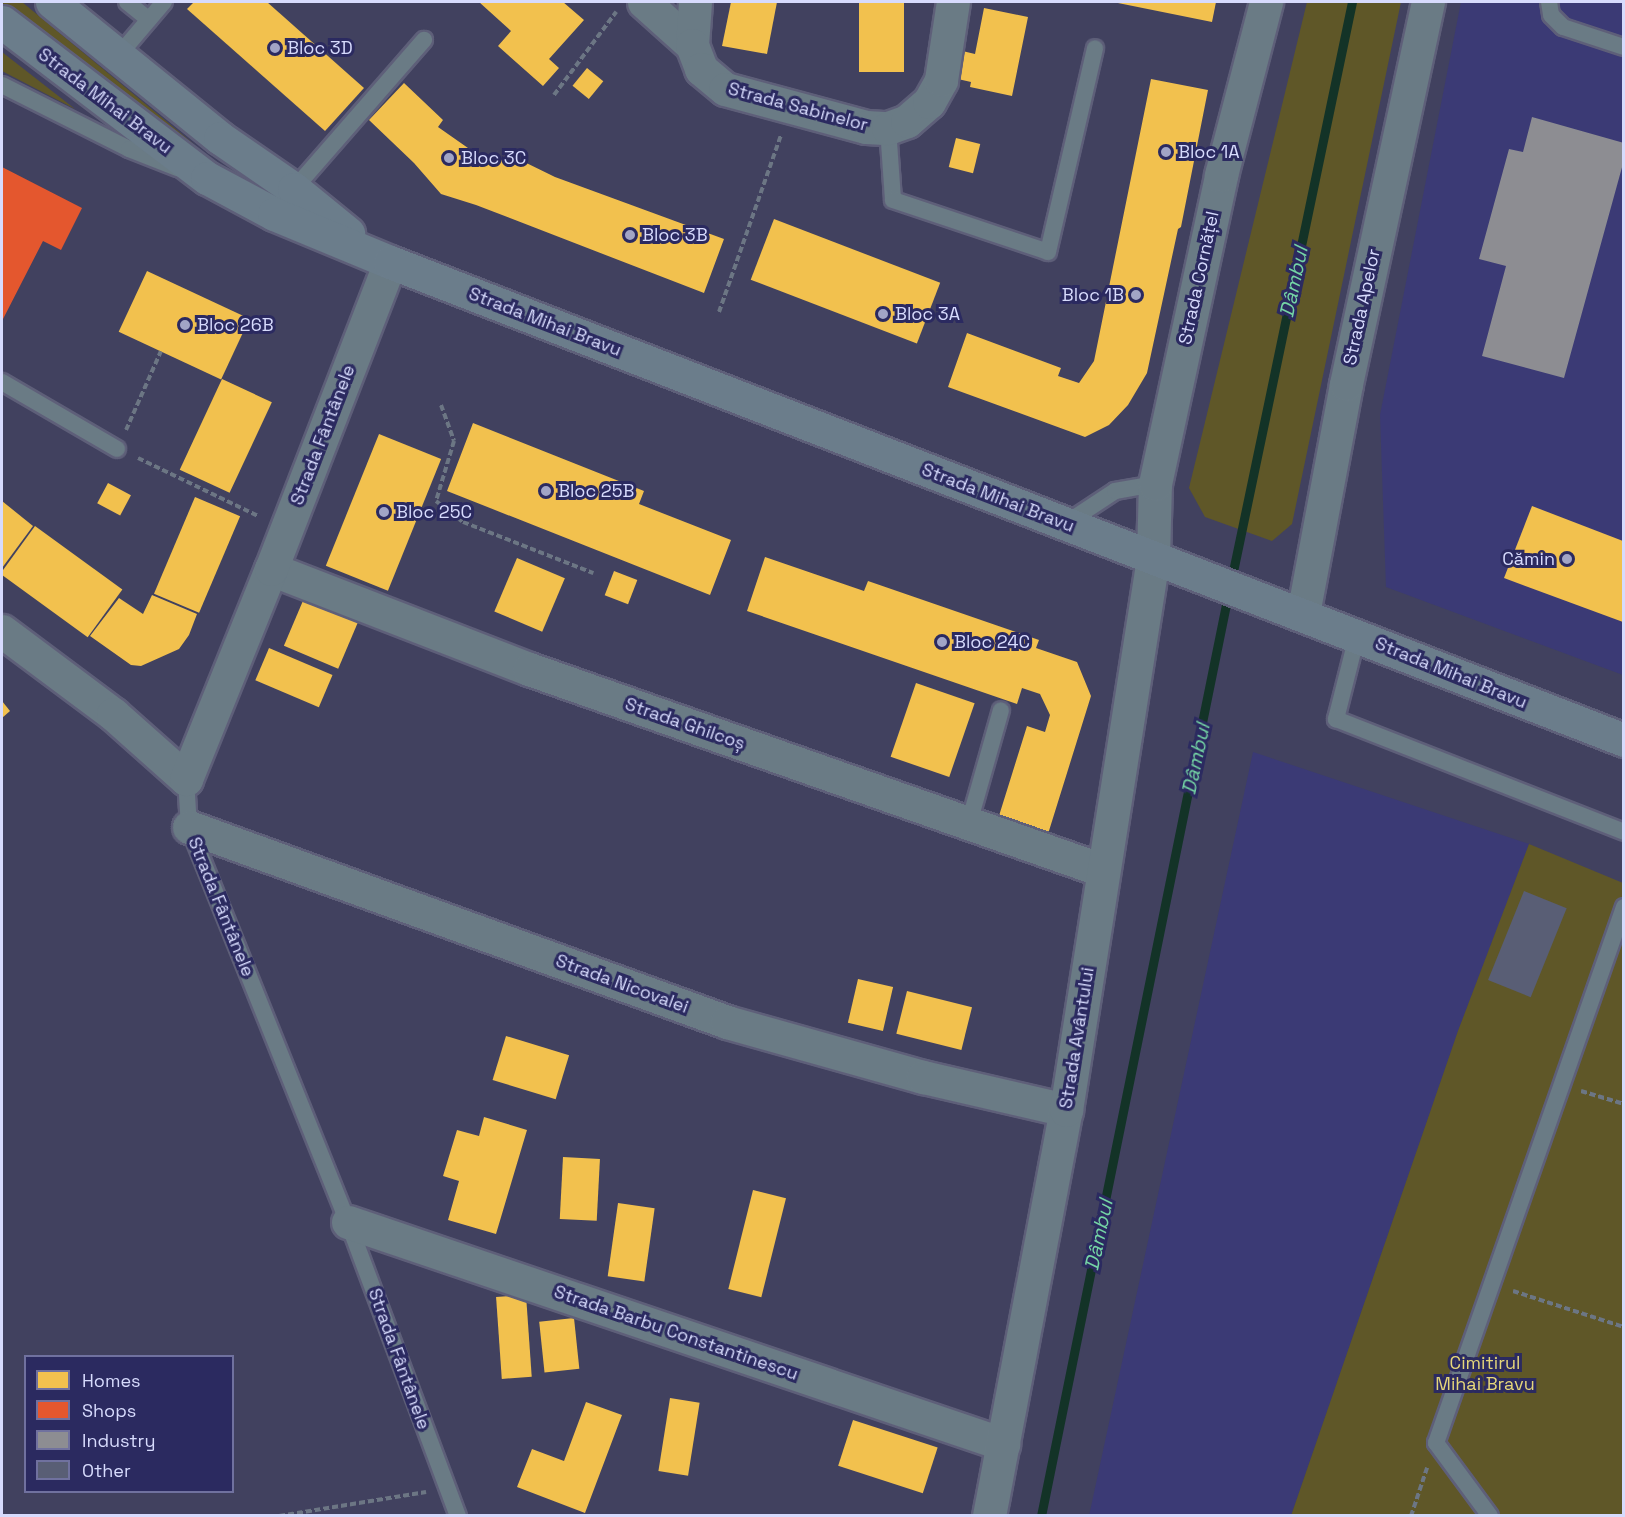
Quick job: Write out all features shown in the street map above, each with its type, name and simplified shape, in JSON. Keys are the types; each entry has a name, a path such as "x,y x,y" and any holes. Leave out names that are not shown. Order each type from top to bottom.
{"main road":[{"name":"Strada Mihai Bravu","path":"52,2 220,138 294,189 382,258"},
{"name":"Strada Mihai Bravu","path":"2,22 207,178 274,214 1623,740"}],"street":[{"name":"Strada Sabinelor","path":"695,2 692,45 701,69 725,89 866,128 888,128 908,121 929,102 941,81 953,2"},
{"name":"Strada Cornățel","path":"1167,563 1155,484 1221,175 1266,2"},
{"name":"Strada Apelor","path":"1303,614 1346,384 1428,2"},
{"path":"630,6 692,45"},
{"name":"Strada Fântânele","path":"186,779 286,530 382,258"},
{"name":"Strada Avântului","path":"989,1515 1066,1110 1102,870 1167,563"},
{"name":"Strada Ghilcoș","path":"271,569 528,669 1102,870"},
{"path":"2,631 113,714 186,779"},
{"name":"Strada Nicovalei","path":"189,827 727,1022 923,1077 1066,1110"},
{"name":"Strada Barbu Constantinescu","path":"348,1222 1003,1443"}],"lane":[{"path":"127,2 149,20"},
{"path":"118,56 164,2"},
{"path":"1549,2 1551,15 1563,27 1623,47"},
{"path":"294,189 424,40"},
{"path":"888,128 893,200 1048,252 1095,48"},
{"path":"2,85 140,154 207,178"},
{"path":"2,382 117,448"},
{"path":"1065,524 1115,491 1155,484"},
{"path":"1357,636 1336,719 1623,832"},
{"path":"969,823 1001,710"},
{"name":"Strada Fântânele","path":"186,779 189,827 348,1222 458,1515"},
{"path":"1490,1515 1436,1443 1623,907"}],"path":[{"path":"554,95 630,6"},
{"path":"719,312 790,108"},
{"path":"162,351 117,448 286,530"},
{"path":"441,405 454,441 436,501 463,522 593,573"},
{"path":"1561,1085 1623,1104"},
{"path":"1491,1285 1623,1327"},
{"path":"1411,1515 1436,1443"},
{"path":"279,1515 448,1489"}],"shaded area":[{"path":"1461,2 1623,2 1623,675 1386,587 1380,415"},
{"path":"1253,752 1529,844 1458,1031 1291,1515 1089,1516"}],"green space":[{"path":"22,2 195,145 2,3"},
{"path":"1307,2 1401,2 1292,524 1272,541 1205,517 1189,488"},
{"path":"2,52 75,109 2,71"},
{"name":"Cimitirul Mihai Bravu","path":"1529,844 1623,883 1623,1515 1291,1516 1458,1031"}],"building: Homes":[{"name":"Bloc 3D","path":"194,2 267,2 364,88 325,131 187,9"},
{"path":"479,2 563,2 584,20 549,59 559,68 543,86 498,46 511,31"},
{"path":"731,2 777,2 767,54 722,46"},
{"path":"859,2 904,2 904,72 859,72"},
{"path":"1113,2 1216,2 1212,22"},
{"path":"984,8 1028,17 1012,96 970,87 971,82 949,77 954,49 975,54"},
{"path":"587,68 603,81 589,99 573,86"},
{"path":"1151,79 1208,90 1181,227 1178,229 1147,373 1128,405 1109,425 1085,437 948,387 967,333 1061,368 1058,376 1079,383 1094,361"},
{"path":"404,83 443,120 438,127 468,148 500,162 506,153 555,177 724,239 704,293 476,205 441,194 414,163 369,120"},
{"path":"956,138 980,144 973,173 949,167"},
{"name":"Bloc 3A","path":"774,219 940,283 917,343 751,280"},
{"name":"Bloc 26B","path":"147,271 249,319 221,379 119,332"},
{"path":"222,379 272,402 230,493 180,470"},
{"name":"Bloc 25B","path":"473,423 644,491 639,504 731,540 710,595 447,491"},
{"name":"Bloc 25C","path":"379,434 441,459 388,591 326,566"},
{"path":"108,483 131,495 120,516 97,503"},
{"path":"195,497 240,516 199,613 154,594"},
{"path":"2,501 33,526 2,568"},
{"name":"Cămin","path":"1532,506 1623,541 1623,622 1504,578"},
{"path":"35,526 122,589 88,637 2,575 2,571"},
{"path":"765,557 864,591 868,581 1039,640 1036,648 1077,662 1091,696 1048,834 998,819 1027,726 1045,732 1050,715 1040,694 1022,688 1017,704 747,611"},
{"path":"517,558 565,578 542,632 494,611"},
{"path":"614,571 637,580 628,604 605,595"},
{"path":"152,595 197,614 189,635 179,649 141,666 131,665 90,636 119,598 143,614"},
{"path":"305,596 359,619 338,669 284,646"},
{"path":"269,648 333,675 319,707 255,680"},
{"path":"916,683 975,703 949,777 891,757"},
{"path":"2,701 10,711 2,718"},
{"path":"858,979 893,987 883,1031 848,1023"},
{"path":"907,991 972,1007 961,1050 896,1034"},
{"path":"506,1036 569,1055 556,1099 493,1080"},
{"path":"484,1117 527,1130 496,1234 448,1220 459,1181 443,1176 457,1130 479,1136"},
{"path":"563,1157 600,1159 597,1221 560,1219"},
{"path":"753,1190 786,1198 761,1297 728,1289"},
{"path":"618,1203 655,1208 644,1281 608,1276"},
{"path":"526,1295 532,1377 502,1379 496,1297"},
{"path":"574,1318 579,1369 545,1372 539,1322"},
{"path":"670,1398 700,1403 688,1476 658,1471"},
{"path":"586,1402 622,1415 585,1513 517,1487 532,1449 564,1461"},
{"path":"853,1420 938,1448 923,1493 838,1466"}],"building: Shops":[{"path":"2,167 82,208 61,250 43,241 2,321"}],"building: Industry":[{"path":"1532,117 1624,143 1624,160 1564,378 1482,356 1506,266 1479,259 1509,149 1523,152"}],"building: Other":[{"path":"1524,891 1567,908 1531,997 1488,980"}],"waterway":[{"name":"Dâmbul","path":"1231,581 1352,2"},
{"name":"Dâmbul","path":"1041,1516 1228,594"}],"place":[{"name":"Bloc 3D","path":"275,48"},
{"name":"Bloc 1A","path":"1166,152"},
{"name":"Bloc 3C","path":"449,158"},
{"name":"Bloc 3B","path":"630,235"},
{"name":"Bloc 1B","path":"1136,295"},
{"name":"Bloc 3A","path":"883,314"},
{"name":"Bloc 26B","path":"185,325"},
{"name":"Bloc 25B","path":"546,491"},
{"name":"Bloc 25C","path":"384,512"},
{"name":"Cămin","path":"1567,559"},
{"name":"Bloc 24C","path":"942,642"}]}
